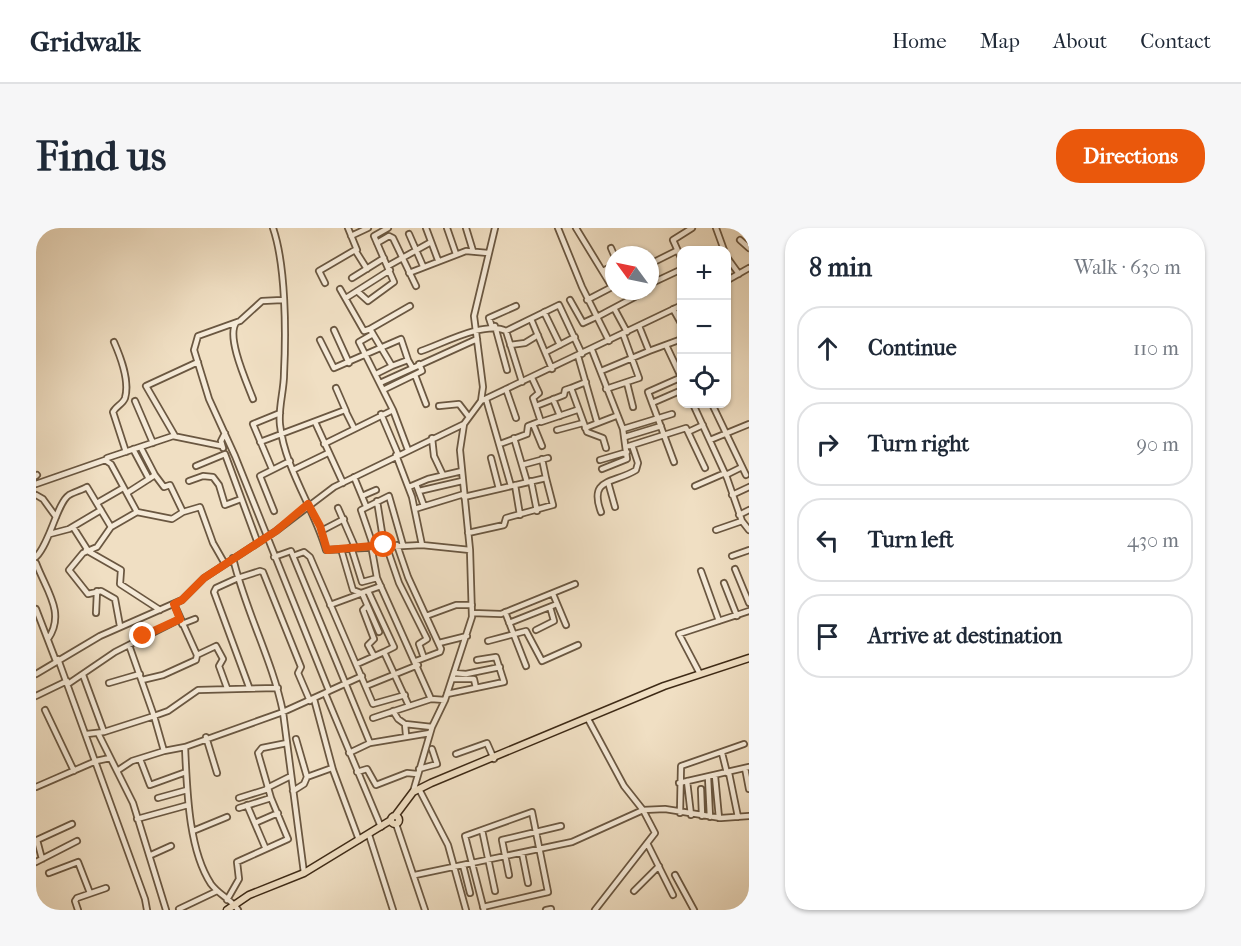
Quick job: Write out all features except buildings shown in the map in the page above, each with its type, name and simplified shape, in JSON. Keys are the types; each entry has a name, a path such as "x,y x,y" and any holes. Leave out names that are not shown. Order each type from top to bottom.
{"main road":[{"path":"227,910 236,907 249,895 304,873 394,820 416,790 649,692 749,658"}],"street":[{"path":"273,228 282,259 284,372 280,413 282,435 293,470 321,531 326,550 372,545 422,544 471,550"},
{"path":"348,228 367,269"},
{"path":"351,236 368,228"},
{"path":"357,291 368,301 394,282 374,234 387,228"},
{"path":"426,228 438,260"},
{"path":"447,228 456,254"},
{"path":"466,228 473,251"},
{"path":"495,228 474,316 483,400 500,444 520,515"},
{"path":"558,228 587,300 609,341"},
{"path":"576,228 605,274"},
{"path":"659,260 676,251 673,240 692,228"},
{"path":"716,228 723,246"},
{"path":"409,234 423,266"},
{"path":"377,243 392,237 416,286"},
{"path":"740,240 749,248"},
{"path":"346,298 402,258 431,242"},
{"path":"325,283 319,271 357,250"},
{"path":"409,273 456,254 473,251 488,253"},
{"path":"352,279 384,258"},
{"path":"731,263 739,274"},
{"path":"731,278 749,268"},
{"path":"659,280 677,271"},
{"path":"340,289 364,331 371,331"},
{"path":"587,300 605,291"},
{"path":"253,399 232,329 262,302 282,300"},
{"path":"570,300 583,322 629,300"},
{"path":"421,351 476,331 494,327 506,331 560,305 580,355 597,422"},
{"path":"408,450 393,410 359,342 371,331 410,306"},
{"path":"507,370 489,318 516,306"},
{"path":"466,910 448,844 416,790 418,771 430,733 446,697 467,636 472,613 471,550 460,450 464,424 483,400 592,350 677,307"},
{"path":"606,389 639,378 625,333 614,308"},
{"path":"673,309 677,317"},
{"path":"544,312 560,345"},
{"path":"531,319 552,369"},
{"path":"236,323 198,336 194,350 209,399 225,433 349,753 381,827"},
{"path":"639,326 649,351"},
{"path":"334,330 349,363"},
{"path":"371,331 392,366"},
{"path":"506,331 522,382"},
{"path":"510,345 525,343 538,335"},
{"path":"546,352 574,337"},
{"path":"320,340 334,368 367,356 402,339 412,368"},
{"path":"380,383 477,339"},
{"path":"601,370 677,341"},
{"path":"114,342 124,372 126,390 124,400 113,412 126,452"},
{"path":"666,345 677,369"},
{"path":"592,350 623,429 628,448 638,463 636,470 608,482 596,493 602,512"},
{"path":"376,374 408,360"},
{"path":"175,436 146,386 198,362"},
{"path":"383,390 422,371 420,364"},
{"path":"415,375 426,404"},
{"path":"532,378 539,393 533,397 541,421"},
{"path":"674,462 648,390 677,379"},
{"path":"536,406 564,395 564,391 586,382"},
{"path":"627,383 633,407"},
{"path":"336,388 354,428"},
{"path":"571,388 587,433 603,438 606,448"},
{"path":"506,389 516,418"},
{"path":"652,403 677,392"},
{"path":"460,396 459,404 469,417"},
{"path":"553,399 560,416"},
{"path":"135,401 153,442"},
{"path":"439,406 459,404"},
{"path":"695,408 726,474 739,515 749,530"},
{"path":"714,408 746,475"},
{"path":"324,444 393,410"},
{"path":"500,444 527,434 528,426 577,410"},
{"path":"260,442 346,411"},
{"path":"272,469 254,423 280,413"},
{"path":"381,414 416,509 422,544"},
{"path":"623,429 672,414"},
{"path":"557,430 616,416"},
{"path":"315,422 343,483"},
{"path":"36,673 120,626 182,600 204,578 308,504 354,477 464,424"},
{"path":"533,424 542,446"},
{"path":"710,440 749,424"},
{"path":"688,432 703,425"},
{"path":"625,436 661,426"},
{"path":"600,460 686,429 705,468"},
{"path":"225,433 222,446 257,541"},
{"path":"108,458 175,436 222,446"},
{"path":"432,438 434,456 443,475"},
{"path":"514,438 537,511"},
{"path":"141,448 164,487 170,485 183,512"},
{"path":"602,469 626,461 628,448"},
{"path":"133,449 149,479"},
{"path":"196,466 225,453"},
{"path":"293,470 328,453"},
{"path":"491,458 499,489"},
{"path":"522,465 548,458"},
{"path":"468,534 504,525 506,518 553,505 542,459"},
{"path":"36,484 105,460 111,464 137,512"},
{"path":"274,511 260,478 272,469 290,461"},
{"path":"695,486 742,467"},
{"path":"409,487 462,471"},
{"path":"127,493 155,475"},
{"path":"189,481 203,476 213,477 219,485 225,505 241,499"},
{"path":"354,477 366,506"},
{"path":"416,509 546,478"},
{"path":"418,491 462,481"},
{"path":"608,482 615,507"},
{"path":"416,484 424,506"},
{"path":"36,557 46,548 46,539 68,496 87,487 111,527"},
{"path":"732,495 749,487"},
{"path":"97,503 123,488"},
{"path":"362,496 376,490"},
{"path":"36,495 43,499 56,517"},
{"path":"403,545 390,496 361,510 372,545 377,578 417,663 431,699"},
{"path":"377,501 385,545 399,583 427,639 419,646 424,658"},
{"path":"120,626 116,599 110,594 97,591 88,594 70,573 70,568 87,550 97,547 111,527 137,512 172,519 183,512 200,507 213,543 225,564"},
{"path":"338,508 345,519 362,582 377,578"},
{"path":"50,534 73,527 101,510"},
{"path":"739,515 749,510"},
{"path":"321,531 345,519"},
{"path":"716,530 742,521"},
{"path":"73,527 87,550 121,570 120,584 160,610"},
{"path":"366,686 395,675 424,658 440,652 439,643 397,545"},
{"path":"341,549 352,590 361,593 379,632"},
{"path":"274,557 289,550 293,556 370,742"},
{"path":"732,556 749,550"},
{"path":"293,556 303,552 309,555 375,705 405,695"},
{"path":"233,558 238,578 278,688 284,712 304,873"},
{"path":"36,563 57,618 55,629 48,639"},
{"path":"735,569 749,603"},
{"path":"249,687 214,592 216,588 260,570 263,572 301,667 298,673 312,700 332,768 359,840"},
{"path":"701,571 719,621"},
{"path":"724,583 737,616"},
{"path":"472,613 505,612 575,584"},
{"path":"330,605 381,586"},
{"path":"96,614 97,591"},
{"path":"368,591 394,647"},
{"path":"553,594 566,625"},
{"path":"142,680 163,675 195,661 197,655 174,604"},
{"path":"509,623 557,604"},
{"path":"426,616 456,605 472,605"},
{"path":"367,606 363,610 374,639 374,643 368,645 374,656"},
{"path":"536,630 554,621 550,607"},
{"path":"36,609 87,734 147,907 153,910"},
{"path":"700,674 679,634 749,611"},
{"path":"505,612 526,666"},
{"path":"36,696 83,675 129,645 181,622 195,619"},
{"path":"488,641 526,631 542,661 578,645"},
{"path":"439,643 467,636"},
{"path":"357,663 407,642"},
{"path":"129,645 164,751"},
{"path":"197,655 216,646 223,659 219,668 227,688"},
{"path":"384,652 409,706"},
{"path":"373,718 431,699 503,683 496,657 477,660"},
{"path":"454,673 466,674 500,667"},
{"path":"109,683 140,674"},
{"path":"83,675 105,732"},
{"path":"117,771 140,759 185,747 206,737 284,712 362,676"},
{"path":"452,679 474,679 476,688"},
{"path":"87,734 105,732 168,711 196,690 278,688"},
{"path":"45,710 74,771"},
{"path":"393,711 398,720 405,724 432,727"},
{"path":"588,719 624,786 656,831 595,910"},
{"path":"405,724 406,735"},
{"path":"98,733 117,771 151,855 166,910"},
{"path":"349,753 370,742 430,733"},
{"path":"206,737 217,773"},
{"path":"292,791 304,784 307,777 296,739"},
{"path":"227,900 239,879 237,861 288,838 267,788 258,759 259,750 287,743"},
{"path":"456,754 488,743 494,759"},
{"path":"680,813 682,765 744,744"},
{"path":"185,747 188,805 193,831 206,873 217,891 236,907"},
{"path":"357,772 368,769 376,785 436,764 432,749"},
{"path":"722,753 738,817"},
{"path":"36,787 96,760 110,758"},
{"path":"140,759 150,785 186,772"},
{"path":"307,777 332,768"},
{"path":"680,783 747,768 749,789"},
{"path":"239,798 291,776"},
{"path":"715,776 719,818"},
{"path":"708,777 710,817"},
{"path":"687,781 691,815"},
{"path":"688,791 708,788"},
{"path":"701,789 702,816"},
{"path":"158,798 187,790"},
{"path":"239,808 271,798"},
{"path":"137,819 188,805"},
{"path":"248,805 265,847"},
{"path":"415,875 541,849 594,834 643,810 657,808 719,818 749,816"},
{"path":"529,812 533,814 537,831 548,892 484,908 465,836 529,812"},
{"path":"255,823 278,813"},
{"path":"193,831 227,817"},
{"path":"394,820 415,875 425,910"},
{"path":"42,859 37,840 72,824"},
{"path":"509,875 502,840 561,826"},
{"path":"482,830 495,891"},
{"path":"369,835 393,910"},
{"path":"36,862 77,841"},
{"path":"647,843 673,895"},
{"path":"151,855 171,846"},
{"path":"522,853 528,883"},
{"path":"49,873 78,862 90,893"},
{"path":"463,866 470,893"},
{"path":"634,891 659,866"},
{"path":"675,875 694,910"},
{"path":"78,910 75,899 106,888"},
{"path":"179,909 217,891"}],"route":[{"path":"143,636 180,619 174,604 182,600 204,578 249,546 276,531 308,504 320,526 327,550 384,545"}]}
